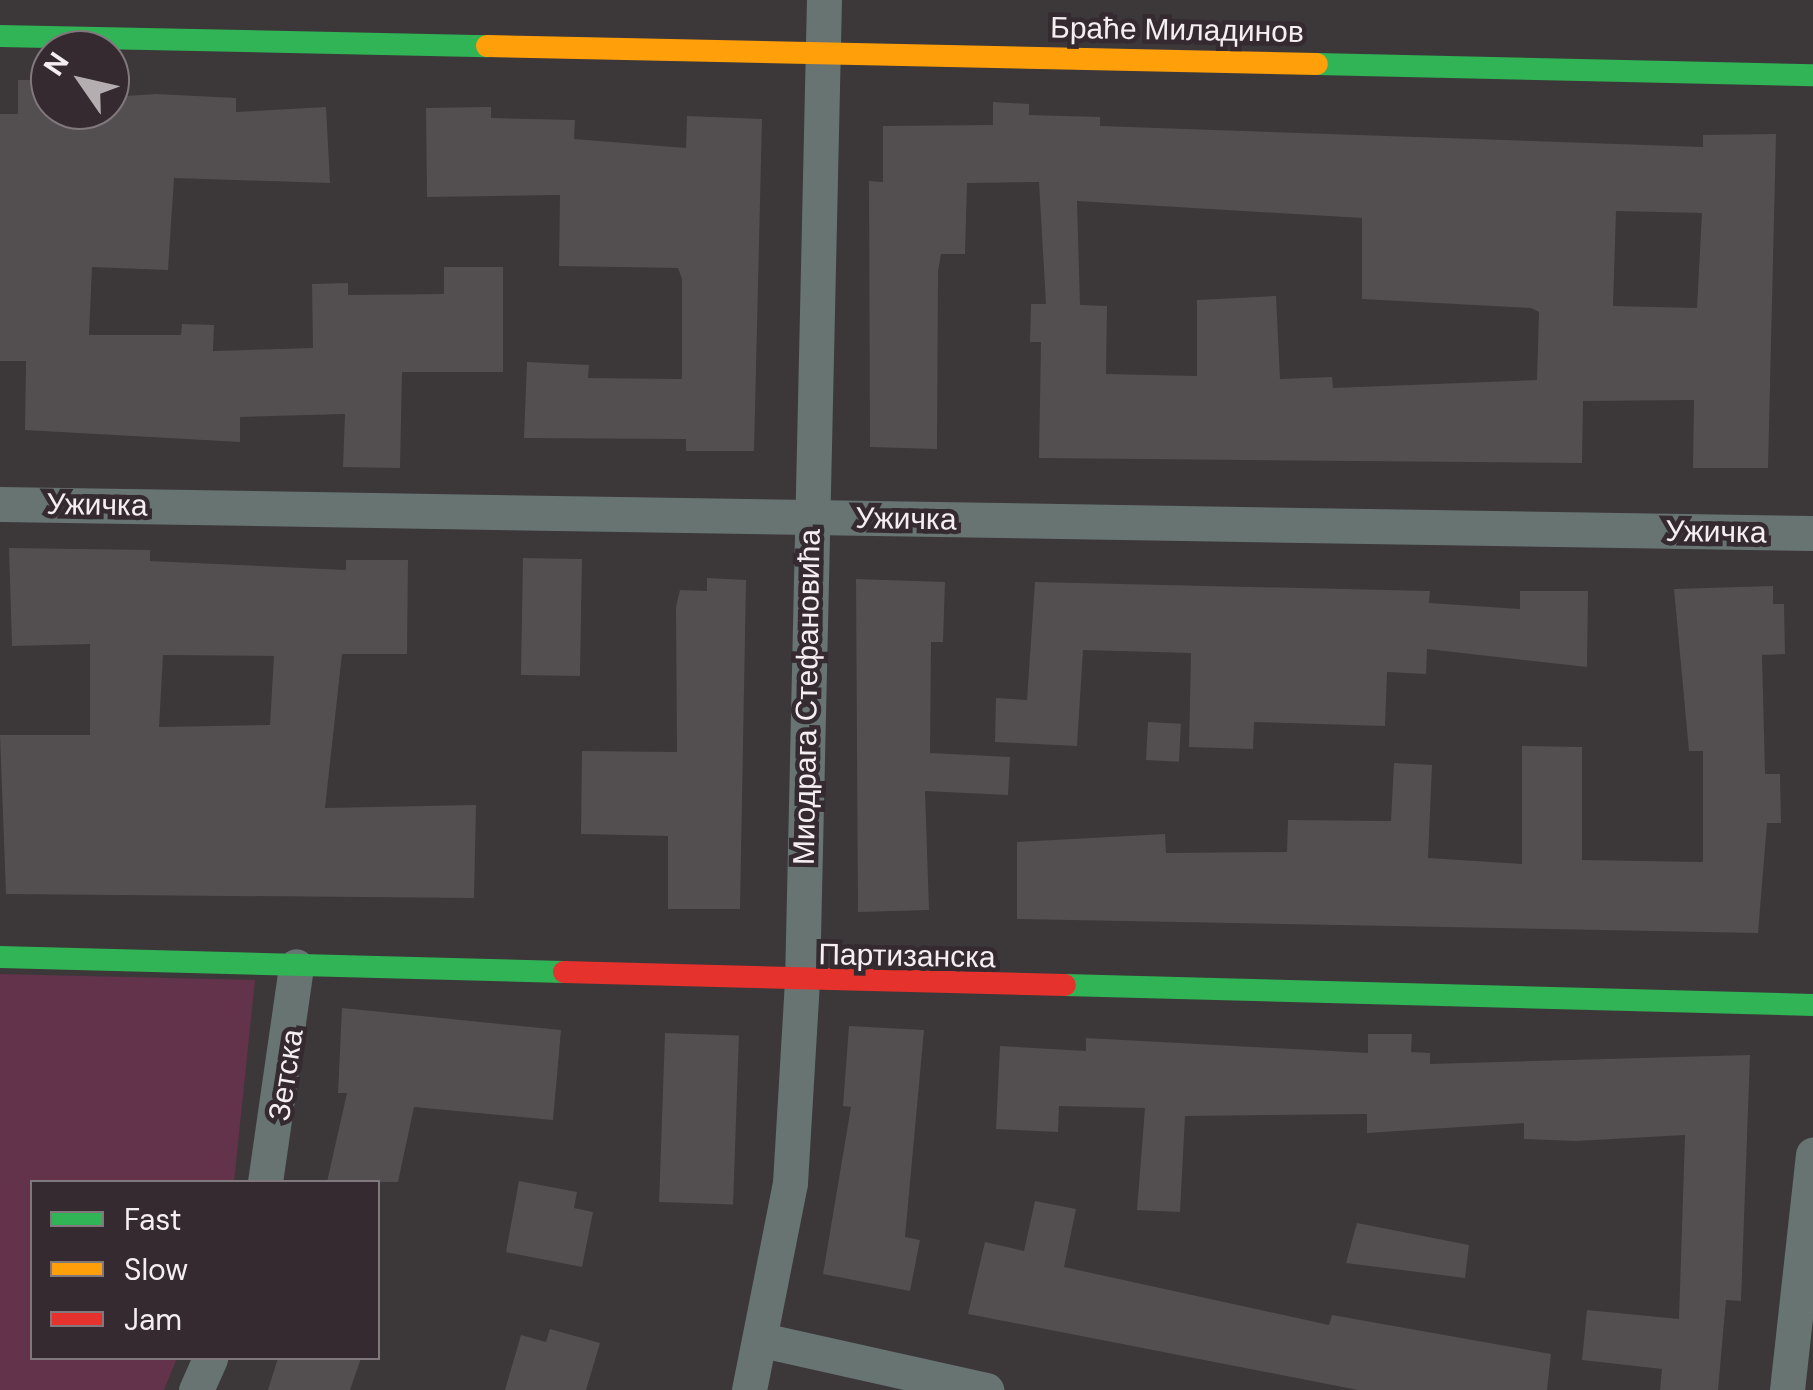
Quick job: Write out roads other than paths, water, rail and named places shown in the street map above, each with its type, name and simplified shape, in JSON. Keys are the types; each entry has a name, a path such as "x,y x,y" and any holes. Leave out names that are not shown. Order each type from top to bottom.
{"street":[{"name":"Миодрага Стефановића","path":"749,1390 762,1340 790,1183 802,983 824,0"},
{"name":"Браће Миладинов","path":"0,36 1813,75"},
{"name":"Ужичка","path":"0,504 1813,533"},
{"name":"Партизанска","path":"0,957 802,983 1813,1005"},
{"name":"Зетска","path":"265,1180 296,966"},
{"path":"1787,1390 1813,1154"},
{"path":"762,1340 986,1390"},
{"path":"196,1390 209,1360"}]}
